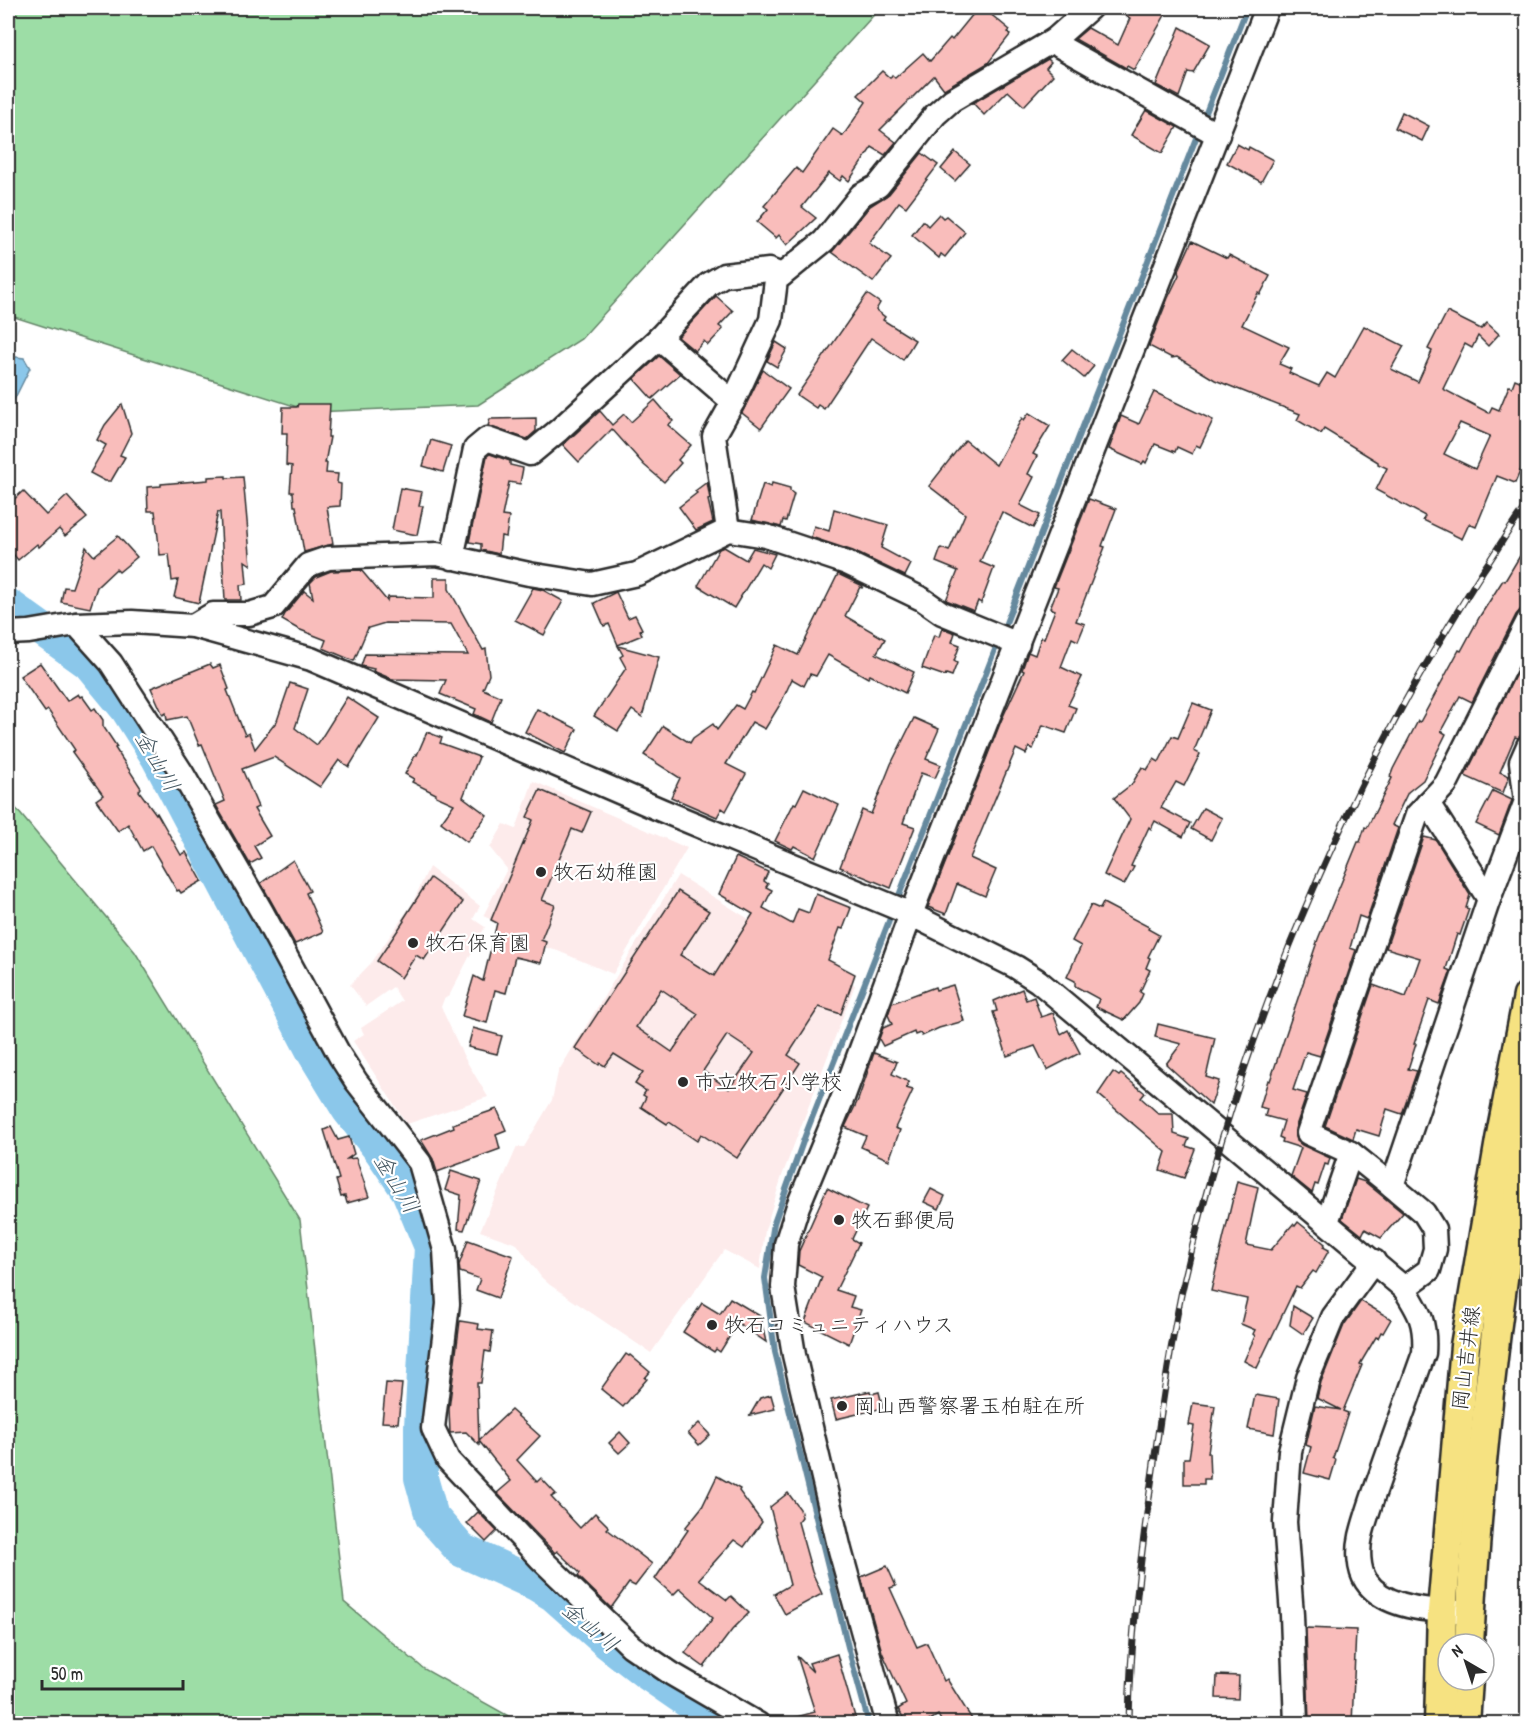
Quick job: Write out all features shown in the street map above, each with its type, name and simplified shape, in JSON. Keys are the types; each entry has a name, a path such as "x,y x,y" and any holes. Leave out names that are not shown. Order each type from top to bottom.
{"main road":[{"name":"岡山吉井線","path":"1438,1724 1442,1611 1465,1346 1527,996"},
{"name":"岡山吉井線","path":"1470,1632 1493,1343 1527,1119"},
{"path":"1466,1724 1467,1692"}],"street":[{"path":"728,530 714,436 734,402 771,320 776,280 824,241 861,195 878,186 935,116 952,100 1054,40 1090,8"},
{"path":"888,1724 840,1550 794,1355 783,1287 786,1244 798,1206 844,1095 900,909 1006,639 1112,400 1206,128 1267,8"},
{"path":"1054,40 1061,47 1206,128"},
{"path":"452,558 475,448 487,439 530,453 559,430 659,338 709,284 724,275 769,270 782,275"},
{"path":"659,338 734,402"},
{"path":"193,626 213,614 249,614 273,607 308,565 328,558 437,554 529,574 592,584 637,574 728,530 766,536 847,563 922,599 942,613 1006,639"},
{"path":"1404,1288 1429,1270 1435,1249 1434,1229 1424,1213 1351,1153 1308,1133 1417,815 1446,784 1527,621"},
{"path":"18,632 69,625 132,622 193,626 311,659 661,810 900,909 1016,967 1038,981 1374,1260 1404,1288 1419,1312 1425,1333 1424,1353 1371,1502 1361,1538 1359,1562 1365,1580 1377,1593 1392,1602 1442,1611 1471,1611"},
{"path":"69,625 111,663 182,773 262,912 340,1056 356,1081 420,1163 445,1250 448,1304 433,1428 448,1460 540,1558 631,1646 672,1674 758,1724"},
{"path":"1392,1186 1489,898 1527,801 1521,762 1527,746"},
{"path":"1428,803 1489,898"},
{"path":"1327,1222 1351,1153"},
{"path":"1296,1724 1292,1616 1285,1522 1290,1451 1308,1378 1334,1317 1374,1260"}],"shaded area":[{"path":"533,781 687,848 613,974 558,951 500,935 499,923 483,916 507,869 490,848 504,824 516,829"},
{"path":"429,867 480,906 473,919 485,927 441,1007 464,1057 488,1097 407,1124 353,1041 364,1034 361,1028 402,1001 393,987 366,1006 350,985 372,962 412,904"},
{"path":"678,875 855,985 782,1176 765,1230 760,1269 724,1250 651,1353 550,1285 541,1277 517,1244 480,1231 517,1147 524,1147 552,1100 558,1072"}],"green space":[{"path":"8,8 880,8 581,339 478,405 313,412 8,315"},
{"path":"8,799 135,952 300,1220 344,1602 424,1669 521,1723 8,1723"}],"water":[{"path":"8,356 24,358 30,368 8,412"}],"building":[{"path":"978,8 983,8 1010,30 1008,32 1010,35 988,63 944,89 934,76 880,130 896,142 885,155 872,147 849,181 843,176 840,181 829,173 802,207 816,218 787,245 779,235 776,238 757,222 768,209 764,206 796,168 802,173 833,129 843,136 866,102 858,95 882,71 890,78 892,75 895,78 923,53 930,61 950,38 952,40"},
{"path":"1110,8 1169,8 1134,70 1127,66 1126,68 1075,39 1088,28 1118,45 1130,18"},
{"path":"1180,27 1210,44 1193,73 1188,72 1179,97 1156,85"},
{"path":"1048,59 1051,62 1046,68 1053,75 1024,106 1008,91 984,115 973,103"},
{"path":"1146,110 1177,127 1162,153 1131,135"},
{"path":"1402,112 1429,126 1422,141 1395,128"},
{"path":"1237,144 1248,150 1249,147 1273,160 1261,182 1227,163"},
{"path":"955,152 970,164 955,181 941,169"},
{"path":"922,153 938,165 906,207 899,202 869,243 891,259 873,282 832,252 870,206 889,194"},
{"path":"939,214 943,218 946,216 965,232 945,257 941,254 939,258 912,235 923,221 928,226"},
{"path":"1192,241 1227,258 1229,255 1270,276 1260,295 1258,293 1242,325 1289,347 1279,364 1291,369 1289,373 1319,386 1327,373 1335,378 1364,326 1404,346 1391,369 1418,382 1432,351 1428,349 1447,312 1481,329 1487,323 1499,334 1488,346 1478,336 1472,348 1465,344 1443,389 1489,413 1492,407 1499,410 1509,386 1512,387 1515,379 1527,384 1527,455 1515,483 1497,476 1476,527 1469,524 1462,539 1423,520 1425,516 1376,490 1387,468 1378,462 1324,429 1321,434 1297,420 1300,414 1215,380 1177,357 1172,358 1149,346 1179,275 1178,272","holes":["1460,423 1490,436 1475,469 1444,454"]},
{"path":"867,294 880,303 876,310 885,317 883,320 915,340 903,360 871,338 824,409 818,405 816,408 797,395"},
{"path":"716,296 733,311 719,326 723,329 708,345 704,341 695,351 678,337"},
{"path":"776,342 787,349 777,367 767,361"},
{"path":"1072,349 1094,366 1084,378 1062,360"},
{"path":"659,356 680,374 652,399 634,379"},
{"path":"763,370 789,389 761,428 742,413"},
{"path":"1154,392 1213,420 1200,447 1196,445 1192,454 1177,447 1175,452 1155,444 1146,463 1144,461 1142,464 1109,449 1121,416 1139,424"},
{"path":"655,400 673,421 668,425 691,445 678,460 681,463 664,482 644,465 612,429 579,462 563,445 600,411 612,425 624,414 631,422"},
{"path":"122,404 131,433 120,455 125,457 111,481 105,481 90,473 106,445 97,440 105,425"},
{"path":"298,404 330,404 328,437 330,437 325,463 327,463 326,473 338,474 337,483 341,484 340,506 327,507 333,544 304,552 293,492 290,492 292,466 286,465 287,433 282,433 283,407 297,407"},
{"path":"1029,413 1050,426 1033,454 1037,456 1028,474 1034,477 1020,505 1040,515 1033,528 1002,512 980,562 994,568 981,603 978,601 974,611 946,600 958,571 936,562 941,548 949,551 965,514 929,486 965,440 996,465 1022,418 1024,420"},
{"path":"536,418 536,431 527,439 488,426 490,419"},
{"path":"431,440 451,446 443,472 423,466"},
{"path":"490,454 510,461 510,465 523,468 520,484 509,482 502,516 509,517 506,537 501,536 499,554 481,550 481,544 469,542 487,456"},
{"path":"226,476 226,478 243,477 251,565 245,561 247,584 240,585 241,600 225,600 220,512 218,512 199,603 174,597 178,580 172,581 169,554 160,555 155,511 148,511 147,487"},
{"path":"707,482 713,522 696,530 679,507"},
{"path":"772,483 790,488 794,494 786,521 783,520 781,527 752,520 763,484 771,487"},
{"path":"400,488 422,492 419,506 423,506 417,535 392,530"},
{"path":"23,491 46,515 67,496 87,518 65,536 59,529 39,547 37,544 18,560 8,548 8,505"},
{"path":"1089,499 1116,509 1102,546 1105,547 1076,621 1085,624 1078,641 1072,638 1061,667 1082,677 1068,705 1076,708 1066,733 1043,725 1033,749 1029,747 1026,754 1016,749 970,858 996,870 985,896 957,884 946,914 928,907 1001,721 1024,671 1022,670 1028,652 1035,655 1041,637 1044,638 1055,610 1050,608 1058,588 1054,587"},
{"path":"834,509 888,525 881,548 911,564 905,576 853,551 811,537 814,526 829,531"},
{"path":"118,536 137,557 119,572 116,569 97,587 90,608 61,602 64,587 72,588 86,547 94,556"},
{"path":"1527,544 1527,608 1521,609 1516,615 1472,702 1460,696 1441,731 1446,734 1423,780 1408,792 1392,825 1398,828 1367,919 1359,916 1350,948 1356,950 1320,1056 1306,1052 1293,1090 1307,1094 1295,1129 1297,1141 1330,1158 1312,1193 1291,1176 1301,1148 1282,1142 1283,1139 1279,1137 1284,1121 1265,1116 1267,1109 1260,1107 1268,1080 1270,1081 1318,939 1358,842 1392,778 1390,777 1393,769 1459,650 1461,651 1480,616 1503,580 1505,581"},
{"path":"724,547 746,560 753,548 775,554 768,568 761,563 734,608 698,586 719,549"},
{"path":"361,570 387,601 388,597 434,598 434,578 449,578 449,589 483,650 486,649 489,675 483,689 501,697 491,722 474,714 476,709 440,694 446,680 392,679 373,671 374,669 361,666 365,654 468,655 451,624 385,623 368,628 354,661 323,648 326,640 282,620 304,591 313,598 310,583 316,577 331,571"},
{"path":"838,574 863,586 860,587 845,616 885,639 876,654 914,672 905,693 870,675 868,678 828,655 816,676 810,674 804,686 792,679 765,729 752,722 726,764 746,774 726,811 722,808 717,817 671,797 680,778 644,755 663,726 690,743 693,738 713,724 717,730 736,705 743,709 752,692 754,693 777,645 798,655"},
{"path":"533,588 543,590 563,601 544,635 515,620"},
{"path":"616,592 628,618 635,615 642,629 640,630 642,635 618,645 609,624 604,626 594,603"},
{"path":"942,628 955,633 952,642 960,645 954,661 957,663 952,676 946,674 945,676 922,668 934,635 939,637"},
{"path":"618,646 659,657 642,717 632,710 618,731 594,716 626,668 620,657 623,655"},
{"path":"1527,652 1527,733 1518,738 1515,737 1500,772 1509,776 1503,793 1465,776"},
{"path":"40,663 67,701 78,694 92,710 95,708 103,720 103,726 117,747 115,748 141,788 139,791 157,813 181,855 186,852 202,881 181,893 177,891 151,846 143,851 128,824 118,831 96,800 103,795 72,752 75,750 48,710 45,712 20,676"},
{"path":"210,664 213,668 220,665 229,689 227,690 245,735 249,733 255,749 277,721 290,683 308,689 295,728 317,745 347,697 379,718 349,767 339,760 320,787 274,757 242,769 258,807 254,809 270,836 254,846 261,858 250,864 216,805 225,801 202,744 199,745 187,716 167,720 166,713 163,715 151,688"},
{"path":"1193,703 1211,710 1194,751 1200,754 1184,786 1176,782 1161,808 1190,823 1183,837 1155,821 1151,829 1149,827 1131,866 1134,867 1124,885 1104,875 1130,819 1114,798 1132,784 1142,767 1147,770 1154,759 1159,762 1172,736 1178,738"},
{"path":"537,709 577,729 565,753 525,732"},
{"path":"914,718 939,729 926,759 941,765 935,778 921,773 903,823 915,827 891,888 840,867 862,810 871,814 891,764"},
{"path":"427,732 442,738 440,743 479,757 463,797 487,815 467,842 441,822 454,804 412,782 414,779 405,774 417,755"},
{"path":"804,788 839,805 815,857 794,846 792,849 775,841"},
{"path":"540,790 591,812 582,833 572,829 542,900 555,905 541,940 546,942 541,963 515,957 506,993 495,990 487,1023 462,1016 474,976 483,981 497,923 491,920 533,820 527,817"},
{"path":"1493,791 1512,800 1499,835 1476,824"},
{"path":"1203,808 1222,818 1211,840 1191,829"},
{"path":"1424,837 1436,840 1470,895 1466,908 1469,909 1460,935 1457,934 1446,969 1451,971 1439,1004 1429,1000 1414,1044 1416,1044 1408,1069 1417,1071 1402,1114 1387,1109 1379,1136 1356,1129 1353,1139 1325,1126 1373,985 1406,997 1420,958 1386,948"},
{"path":"736,857 768,872 764,881 768,884 766,887 772,890 763,908 792,924 798,909 809,913 816,894 851,908 843,929 840,928 828,960 855,974 841,1014 819,1007 788,1055 800,1063 737,1158 701,1134 697,1141 641,1107 646,1091 635,1084 643,1072 614,1054 605,1066 600,1063 599,1065 575,1048 678,891 709,911 680,955 714,976 753,914 719,894","holes":["661,989 698,1014 672,1052 636,1027","727,1035 754,1053 729,1089 703,1071"]},
{"path":"293,860 310,891 306,893 323,932 295,944 261,883"},
{"name":"牧石保育園","path":"430,878 463,902 424,960 416,955 401,978 377,961"},
{"path":"1103,903 1149,927 1148,929 1159,935 1148,957 1150,958 1146,968 1150,970 1140,992 1143,994 1139,1003 1124,1020 1096,1007 1099,999 1075,986 1075,981 1067,977 1081,946 1072,941 1091,905 1100,909"},
{"path":"953,985 964,1021 939,1028 922,1036 920,1033 915,1035 914,1032 883,1046 879,1039 883,1028 892,1024 888,1015 892,1003 935,987 936,990"},
{"path":"1022,989 1026,1000 1034,997 1041,1017 1053,1013 1061,1034 1068,1030 1080,1053 1047,1070 1035,1046 1007,1056 993,1012 997,1011 994,1001"},
{"path":"1158,1024 1215,1038 1206,1077 1219,1081 1211,1105 1166,1064 1181,1044 1155,1037"},
{"path":"473,1028 502,1036 497,1054 468,1047"},
{"path":"874,1053 897,1062 892,1074 909,1082 906,1088 913,1090 895,1128 900,1130 889,1160 861,1147 866,1136 845,1127 858,1100"},
{"path":"1113,1072 1119,1076 1121,1074 1145,1093 1141,1098 1159,1114 1173,1114 1174,1134 1189,1139 1186,1146 1195,1149 1184,1178 1160,1170 1166,1152 1098,1094"},
{"path":"497,1109 506,1130 496,1134 500,1149 437,1172 433,1159 421,1140 454,1127 453,1124"},
{"path":"331,1127 338,1140 349,1137 354,1154 347,1159 356,1158 369,1197 347,1203 345,1196 341,1197 336,1180 339,1179 324,1130"},
{"path":"451,1171 481,1181 464,1230 458,1229 461,1195 445,1190"},
{"path":"1356,1179 1365,1182 1403,1213 1381,1238 1365,1229 1362,1235 1342,1219"},
{"path":"1237,1181 1258,1187 1246,1245 1271,1250 1293,1224 1295,1226 1298,1222 1329,1250 1316,1273 1313,1271 1300,1288 1296,1286 1257,1368 1244,1361 1255,1336 1253,1334 1255,1330 1241,1324 1247,1299 1211,1291"},
{"path":"827,1188 867,1208 852,1239 859,1243 836,1290 854,1296 850,1307 861,1310 849,1344 805,1322 822,1277 798,1265 799,1251"},
{"path":"931,1189 945,1196 939,1209 924,1202"},
{"path":"468,1240 513,1256 498,1298 476,1290 480,1279 460,1272 459,1265"},
{"name":"牧石コミュニティハウス","path":"730,1298 760,1316 766,1342 738,1323 720,1352 716,1349 714,1352 683,1332 702,1303 720,1314"},
{"path":"1361,1301 1391,1319 1383,1333 1381,1332 1378,1338 1376,1337 1360,1364 1362,1365 1343,1411 1348,1413 1333,1458 1336,1460 1330,1480 1304,1473 1311,1447 1306,1445 1315,1406 1341,1410 1317,1398 1344,1325"},
{"path":"1293,1306 1313,1318 1303,1334 1290,1325"},
{"path":"460,1321 479,1324 478,1329 493,1331 490,1352 485,1351 481,1383 477,1383 479,1440 511,1410 540,1436 517,1460 537,1482 541,1478 556,1494 551,1497 580,1528 595,1513 609,1527 607,1529 652,1564 635,1586 629,1583 611,1608 578,1576 580,1573 557,1551 555,1553 497,1493 511,1481 479,1441 479,1445 466,1432 450,1433 449,1409"},
{"path":"626,1354 650,1372 645,1378 647,1379 623,1407 601,1389"},
{"path":"386,1383 402,1384 398,1423 382,1422"},
{"path":"870,1391 871,1394 879,1392 883,1408 836,1419 831,1400"},
{"path":"771,1395 775,1409 750,1415 760,1398"},
{"path":"1255,1395 1279,1399 1274,1434 1248,1429"},
{"path":"1193,1403 1215,1406 1208,1453 1210,1479 1204,1479 1204,1484 1184,1484 1184,1458 1189,1458 1194,1426 1189,1425"},
{"path":"699,1423 710,1435 699,1445 688,1433"},
{"path":"620,1432 630,1443 619,1453 609,1443"},
{"path":"717,1476 740,1489 739,1491 762,1522 744,1547 734,1540 699,1579 727,1600 731,1596 749,1613 732,1630 704,1667 685,1653 713,1618 680,1588 673,1595 655,1579 688,1530 685,1528 702,1507"},
{"path":"788,1493 800,1509 802,1517 798,1522 812,1572 822,1594 785,1614 774,1594 790,1585 770,1507"},
{"path":"478,1512 497,1531 486,1542 467,1523"},
{"path":"887,1566 896,1586 890,1588 917,1647 927,1643 944,1681 947,1679 975,1724 943,1724 938,1715 924,1724 907,1724 898,1709 906,1704 882,1652 861,1577"},
{"path":"1306,1628 1356,1630 1352,1724 1309,1724"},
{"path":"837,1654 857,1724 789,1724 789,1719 815,1712 797,1656 813,1672 809,1663"},
{"path":"1217,1675 1239,1676 1238,1699 1216,1698"}],"waterway":[{"path":"1002,633 1247,8"},
{"name":"金山川","path":"8,605 89,663 127,709 158,758 315,1055 348,1109 381,1151 408,1191 431,1247 421,1427 421,1478 432,1517 461,1550 536,1584 554,1595 607,1642 647,1673 725,1724"},
{"path":"869,1724 775,1352 765,1278 774,1223 805,1136 998,642"}],"railway":[{"path":"1129,1724 1131,1660 1140,1565 1173,1339 1181,1295 1200,1219 1244,1068 1300,922 1365,779 1441,638 1528,503"}],"place":[{"name":"牧石幼稚園","path":"541,872"},
{"name":"牧石保育園","path":"413,943"},
{"name":"市立牧石小学校","path":"683,1082"},
{"name":"牧石郵便局","path":"839,1220"},
{"name":"牧石コミュニティハウス","path":"712,1325"},
{"name":"岡山西警察署玉柏駐在所","path":"842,1406"}]}
